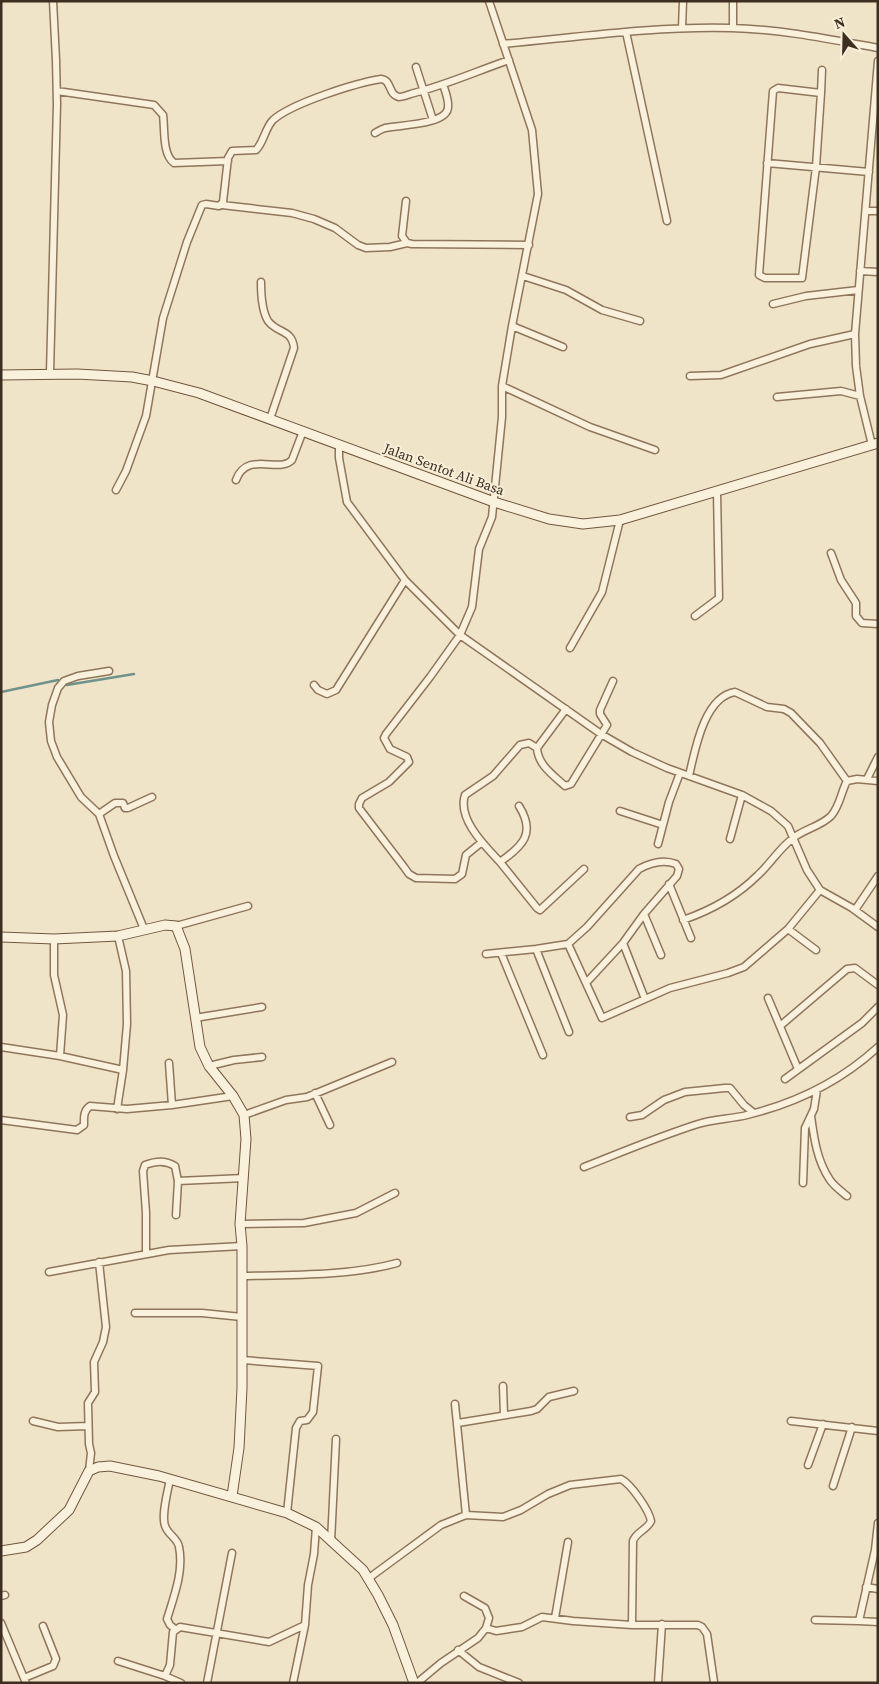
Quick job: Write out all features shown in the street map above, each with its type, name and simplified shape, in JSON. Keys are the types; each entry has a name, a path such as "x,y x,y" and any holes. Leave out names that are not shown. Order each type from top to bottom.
{"street":[{"path":"50,373 57,91 53,1"},
{"path":"482,842 466,855 462,874 455,879 416,878 409,874 359,808 358,804 362,798 389,782 409,762 407,757 390,749 384,738 460,635 472,607 477,558 492,517 502,417 502,386 538,194 532,130 489,1"},
{"path":"682,28 683,1"},
{"path":"733,1 733,28"},
{"path":"503,44 682,28 733,28 806,35 878,48"},
{"path":"626,32 667,221"},
{"path":"222,205 228,161 232,151 258,148 268,126 274,119 294,108 326,94 381,79 388,82 391,90 399,97 424,91 509,60"},
{"path":"875,444 860,396 856,366 855,334 878,62"},
{"path":"416,67 433,120"},
{"path":"821,93 775,89 773,92 759,275 765,278 800,278 804,276 816,167 821,93 822,70"},
{"path":"375,133 386,128 409,126 441,116 448,109 443,84"},
{"path":"57,91 154,106 164,115 168,154 171,161 174,163 228,161"},
{"path":"767,163 869,172"},
{"path":"406,201 402,236 407,243"},
{"path":"116,490 126,471 146,416 163,318 197,214 203,204 292,213 314,219 335,228 358,245 366,248 390,248 407,243 529,245"},
{"path":"866,211 878,211"},
{"path":"860,271 878,272"},
{"path":"523,276 566,290 602,310 640,321"},
{"path":"261,282 262,299 267,319 273,326 290,336 293,340 294,348 270,418"},
{"path":"773,304 806,296 858,290"},
{"path":"512,326 564,347"},
{"path":"690,376 722,375 810,344 855,334"},
{"name":"Jalan Sentot Ali Basa","path":"1,375 50,373 132,377 153,381 199,393 270,418 494,502 549,519 583,524 620,520 875,444"},
{"path":"502,386 590,426 655,450"},
{"path":"777,396 841,391 860,396"},
{"path":"236,480 241,470 251,465 268,463 281,465 289,463 292,460 303,431"},
{"path":"339,444 339,458 347,502 404,580 460,635 601,734 632,752 680,773 742,795 771,811 788,826 807,870 820,890 855,910 878,927"},
{"path":"695,616 719,598 717,491"},
{"path":"570,648 602,592 620,520"},
{"path":"831,553 841,580 856,603 856,616 862,622 878,624"},
{"path":"314,685 318,690 326,694 336,690 404,580"},
{"path":"110,671 70,677 64,680 58,688 52,706 49,722 51,741 57,757 82,797 99,814 144,929"},
{"path":"566,709 537,748 539,759 546,768 565,786 569,786 607,725 600,714 600,710 613,681"},
{"path":"689,776 710,709 723,696 735,692 767,707 784,709 791,713 820,743 847,781"},
{"path":"537,748 529,743 520,745 493,776 465,795 464,806 466,814 482,842 536,908 540,910 584,869"},
{"path":"867,779 878,757"},
{"path":"658,844 680,773"},
{"path":"684,920 716,907 736,895 793,838 830,817 838,804 847,781 851,779 867,779 878,781"},
{"path":"730,839 742,795"},
{"path":"99,814 115,803 123,803 125,808 128,808 152,797"},
{"path":"500,862 516,849 526,836 527,821 519,806"},
{"path":"620,811 663,825"},
{"path":"486,954 568,944 587,928 639,869 648,864 661,862 676,864 679,869 677,876 644,914 623,943 586,983"},
{"path":"855,910 878,876"},
{"path":"669,884 691,938"},
{"path":"568,944 602,1018 670,988 744,967 788,928 820,890"},
{"path":"1,937 54,939 118,936 165,925 176,926 248,906"},
{"path":"644,914 661,955"},
{"path":"176,926 185,949 200,1047 209,1066 233,1096 244,1115 246,1139 240,1224 242,1246 242,1360 239,1448 232,1496"},
{"path":"788,928 816,950"},
{"path":"117,1109 127,1024 126,971 118,936"},
{"path":"54,939 54,975 64,1015 60,1056"},
{"path":"623,943 645,999"},
{"path":"536,949 568,1032"},
{"path":"501,953 543,1054"},
{"path":"780,1026 847,969 855,968 878,985"},
{"path":"768,998 798,1069"},
{"path":"785,1078 862,1023 878,1006"},
{"path":"195,1018 262,1007"},
{"path":"1,1047 60,1056 123,1070"},
{"path":"584,1167 699,1123 754,1113 786,1103 817,1090 862,1062 878,1047"},
{"path":"209,1066 234,1060 262,1057"},
{"path":"244,1115 286,1100 307,1097 392,1062"},
{"path":"169,1063 172,1105"},
{"path":"630,1117 642,1115 664,1100 686,1092 725,1088 730,1088 744,1105 754,1113"},
{"path":"802,1183 805,1128 814,1109 817,1090"},
{"path":"315,1093 330,1125"},
{"path":"1,1120 77,1130 84,1125 86,1109 90,1106 117,1109 172,1105 233,1096"},
{"path":"810,1115 815,1145 822,1165 830,1181 847,1196"},
{"path":"146,1253 143,1171 145,1165 156,1161 169,1162 175,1166 178,1181 176,1216"},
{"path":"178,1181 244,1178"},
{"path":"240,1224 304,1223 348,1215 363,1211 395,1193"},
{"path":"49,1272 146,1253 242,1246"},
{"path":"1,1551 26,1547 37,1540 69,1510 89,1471 91,1453 88,1401 95,1392 94,1362 103,1342 106,1327 99,1262"},
{"path":"242,1276 290,1275 375,1269 397,1263"},
{"path":"134,1313 202,1312 242,1317"},
{"path":"242,1360 318,1366 313,1412 307,1420 300,1421 296,1428 287,1512"},
{"path":"503,1386 504,1415"},
{"path":"458,1423 531,1411 537,1409 549,1397 574,1391"},
{"path":"455,1404 466,1514"},
{"path":"791,1420 878,1431"},
{"path":"33,1421 58,1427 88,1426"},
{"path":"808,1465 823,1424"},
{"path":"833,1486 852,1428"},
{"path":"331,1542 336,1440"},
{"path":"89,1471 98,1467 110,1466 170,1479 287,1512 316,1527 363,1570 369,1578 392,1625 415,1683 458,1650 478,1638 486,1628 489,1618 485,1608 464,1596"},
{"path":"170,1479 163,1518 166,1529 179,1546 180,1572 167,1619 170,1626 175,1629"},
{"path":"369,1578 441,1525 466,1514 503,1517 570,1485 616,1479 628,1483 648,1512 651,1521 648,1526 635,1536 633,1541 632,1625"},
{"path":"859,1621 876,1551 878,1523"},
{"path":"293,1683 304,1625 316,1527"},
{"path":"555,1618 568,1542"},
{"path":"207,1683 232,1553"},
{"path":"866,1587 878,1589"},
{"path":"486,1628 496,1630 522,1627 542,1617 632,1625 698,1625 706,1630 714,1682"},
{"path":"815,1620 878,1622"},
{"path":"1,1623 25,1680 56,1663 43,1626"},
{"path":"658,1683 662,1624"},
{"path":"165,1676 170,1664 173,1632 180,1627 269,1642 304,1625"},
{"path":"458,1650 479,1667 519,1683"},
{"path":"118,1661 182,1683"}],"waterway":[{"path":"67,685 134,674"},
{"path":"1,692 58,680"}]}
